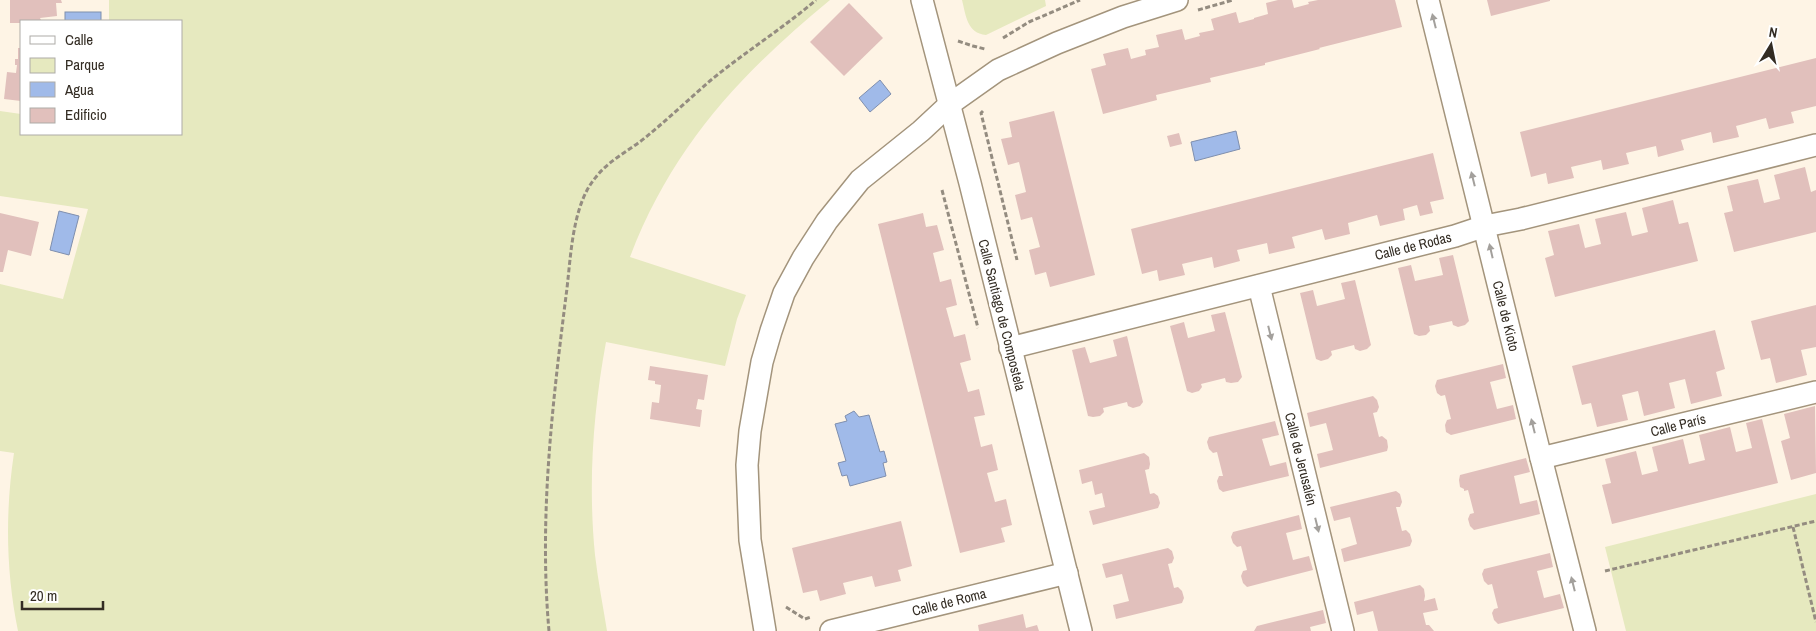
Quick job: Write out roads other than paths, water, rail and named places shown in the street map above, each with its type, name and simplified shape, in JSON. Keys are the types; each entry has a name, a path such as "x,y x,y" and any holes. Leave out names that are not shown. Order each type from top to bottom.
{"street":[{"name":"Calle Santiago de Compostela","path":"922,0 950,104 1081,631"},
{"path":"765,631 750,540 747,465 754,399 762,362 784,293 803,258 827,221 860,180 950,104 998,70 1057,42 1123,17 1177,0"},
{"name":"Calle de Kioto","path":"1428,0 1585,631"},
{"name":"Calle de Rodas","path":"1010,348 1455,236 1485,226 1521,219 1816,145"},
{"name":"Calle de Jerusalén","path":"1259,286 1343,631"},
{"name":"Calle París","path":"1541,458 1816,392"},
{"name":"Calle de Roma","path":"831,631 1066,573"}],"water":[{"path":"65,12 101,12 101,20 65,20"},
{"path":"880,80 891,94 870,112 859,98"},
{"path":"1236,131 1240,149 1195,161 1191,142"},
{"path":"59,211 79,216 69,255 50,250"},
{"path":"854,411 859,417 869,415 880,452 884,451 887,462 883,463 886,476 850,486 847,475 842,476 838,463 846,461 835,424 847,421 845,416"}]}
